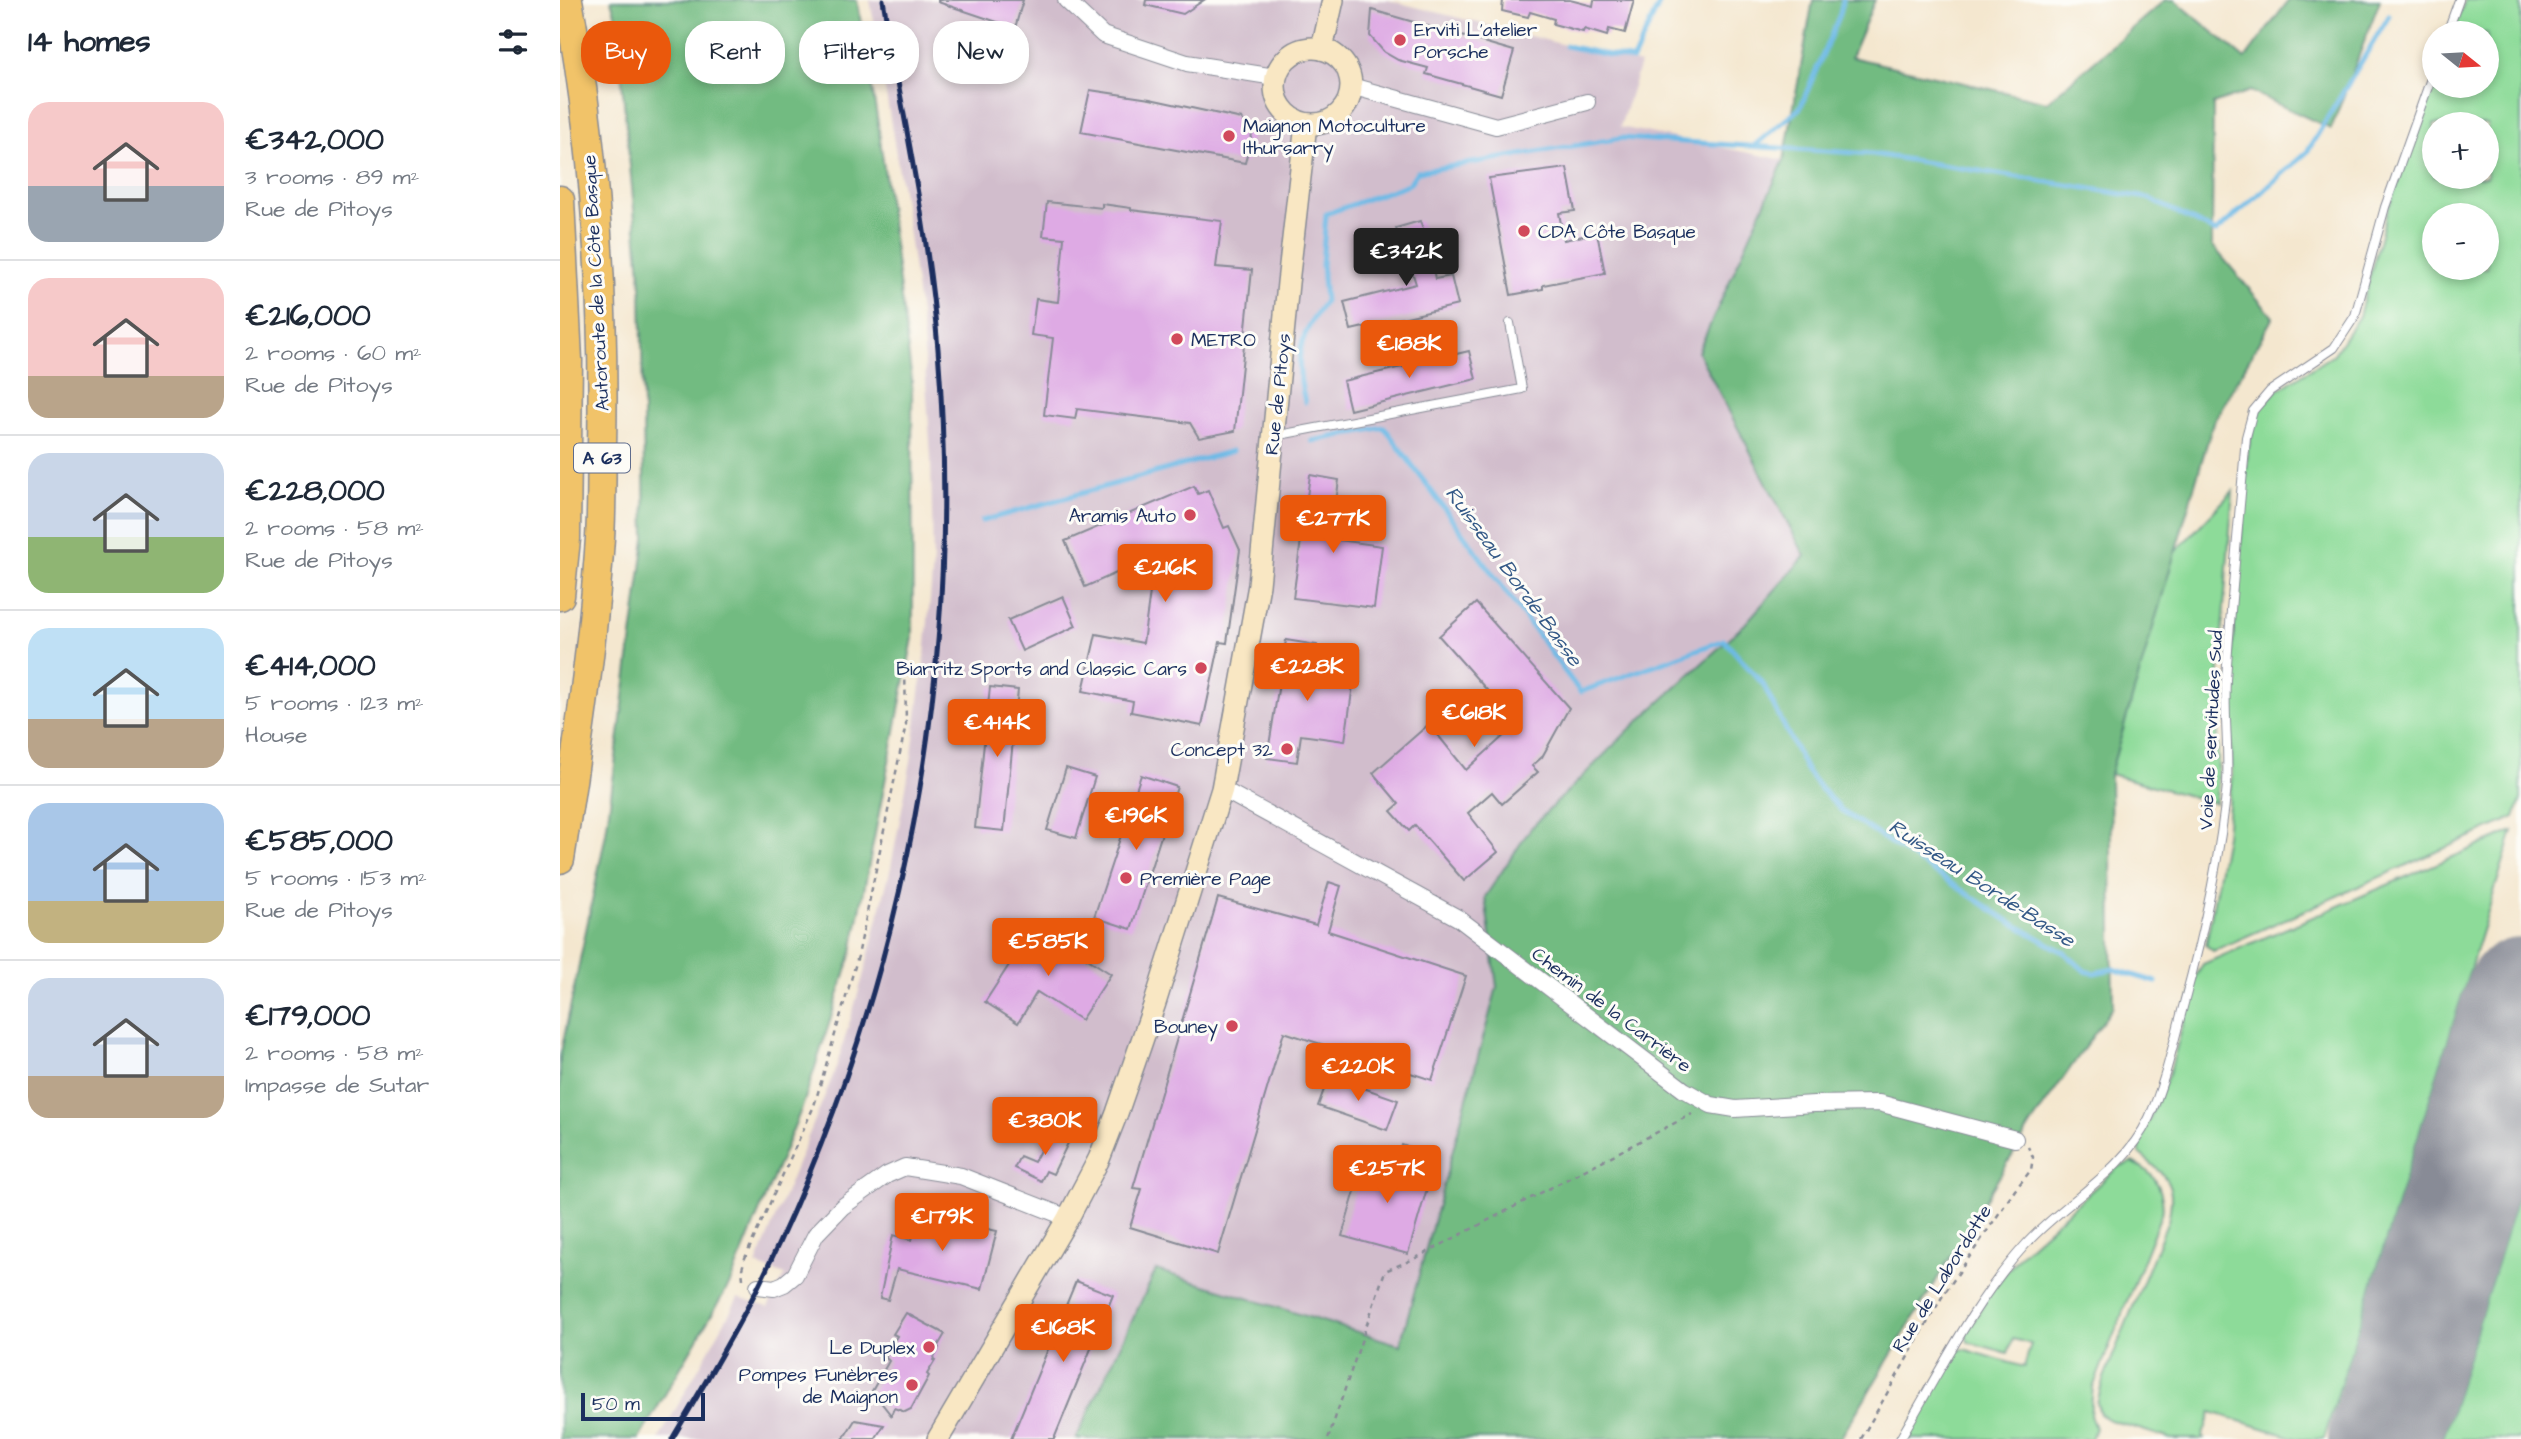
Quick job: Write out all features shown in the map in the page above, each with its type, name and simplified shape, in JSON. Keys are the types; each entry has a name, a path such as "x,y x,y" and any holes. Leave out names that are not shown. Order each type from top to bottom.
{"highway":[{"name":"Autoroute de la Côte Basque","path":"560,859 586,695 600,536 604,369 595,206 578,55 568,0"},
{"name":"Autoroute de la Côte Basque","path":"560,200 568,360 566,539 560,596"}],"street":[{"path":"1066,0 1103,35 1187,63 1275,77"},
{"path":"1322,49 1333,0"},
{"path":"1322,49 1343,62 1351,86 1345,107 1337,116 1317,125 1306,124 1294,120 1284,112 1278,102 1275,77 1280,66 1298,51 1322,49"},
{"path":"1351,86 1496,126 1587,103"},
{"name":"Rue de Pitoys","path":"938,1439 1068,1218 1098,1159 1155,1003 1222,789 1259,585 1306,124"},
{"name":"Chemin de la Carrière","path":"1222,789 1458,918 1684,1090 1711,1105 1735,1109 1880,1103 2015,1139"},
{"path":"758,1286 774,1288 795,1275 816,1234 842,1207 887,1175 905,1167 961,1176 1068,1218"}],"lane":[{"path":"2451,21 2459,0"},
{"name":"Voie de servitudes Sud","path":"1900,1439 1991,1286 2027,1243 2057,1214 2096,1183 2128,1151 2148,1119 2167,1069 2197,955 2217,863 2227,783 2226,682 2246,437 2253,411 2270,391 2334,348 2355,316 2385,208 2424,98"},
{"path":"1273,437 1522,388 1510,323"}],"path":[{"path":"758,1286 744,1281 742,1269 745,1258 814,1106 858,956 906,724 905,665"},
{"path":"1328,1439 1385,1271 1414,1259 1711,1105"},
{"name":"Rue de Labordotte","path":"1861,1439 1941,1297 2031,1170 2033,1157 2027,1146 2015,1139"}],"shaded area":[{"path":"870,0 1388,0 1640,64 1620,127 1784,160 1698,352 1805,556 1745,624 1627,732 1531,828 1485,897 1497,987 1400,1345 1156,1270 1076,1439 659,1439 738,1298 768,1307 785,1275 756,1265 836,1068 891,867 911,761 925,655 933,564 931,457 923,336 884,84 919,84 919,21 874,21"}],"green space":[{"path":"611,0 857,0 861,21 799,21 799,84 871,84 912,381 913,638 852,952 803,1105 730,1283 639,1439 560,1439 560,1057 606,833 645,538 641,284 622,84 671,84 671,21 616,21"},
{"path":"1813,0 1875,0 1851,57 2047,102 2165,0 2175,0 2245,59 2289,0 2380,0 2331,129 2250,91 2213,104 2212,245 2273,317 2213,423 2110,774 2113,1007 2032,1123 1840,1439 1076,1439 1156,1270 1400,1345 1497,987 1485,897 1531,828 1627,732 1745,624 1805,556 1698,352 1784,160"},
{"path":"2465,0 2521,0 2521,799 2515,817 2213,951 2206,945 2226,835 2232,774 2230,682 2248,450 2255,421 2261,406 2275,392 2334,354 2359,316 2387,212 2422,116 2422,189 2499,189 2499,112 2423,112 2429,98 2499,98 2499,21 2457,21"},
{"path":"2233,491 2218,684 2218,784 2215,803 2110,774 2174,553"},
{"path":"2513,831 2324,1439 2298,1439 2211,1412 2202,1438 2205,1439 2171,1439 2110,1420 2100,1414 2097,1403 2103,1380 2168,1221 2171,1198 2168,1183 2158,1169 2140,1154 2140,1141 2170,1071 2197,975 2203,964"},
{"path":"2132,1162 2146,1170 2159,1186 2163,1209 2093,1388 2090,1415 2095,1428 2091,1439 1903,1439 1955,1351 1964,1349 2024,1367 2031,1344 2013,1339 2008,1353 1968,1342 1966,1335 1992,1289 2022,1253 2118,1167"},
{"path":"2521,1185 2521,1439 2443,1439"}],"building":[{"path":"1023,0 1017,21 994,21 938,2"},
{"path":"1146,0 1204,0 1183,14 1145,5"},
{"path":"1503,0 1570,0 1593,6 1594,0 1634,0 1625,33 1609,29 1607,36 1553,24 1554,19 1530,12 1528,17 1502,11"},
{"path":"1372,10 1514,51 1501,95 1426,74 1428,68 1398,60 1384,52 1370,36"},
{"path":"1090,90 1150,99 1242,119 1252,134 1245,163 1081,132"},
{"path":"1567,168 1575,211 1559,213 1564,240 1597,233 1605,273 1543,285 1543,289 1511,295 1489,178"},
{"path":"1047,202 1102,208 1102,204 1222,221 1216,267 1252,270 1235,431 1199,438 1190,423 1077,409 1075,419 1044,415 1053,338 1031,335 1036,299 1058,302 1064,238 1043,236"},
{"path":"1420,221 1432,251 1435,279 1451,276 1458,305 1351,330 1344,302 1416,284 1396,228"},
{"path":"1469,351 1476,379 1350,410 1343,381"},
{"path":"1310,475 1339,480 1331,539 1382,546 1374,608 1293,598"},
{"path":"1194,486 1198,494 1208,490 1224,528 1229,526 1240,550 1227,643 1220,642 1202,726 1131,712 1133,701 1083,691 1096,634 1143,643 1155,556 1085,587 1065,541"},
{"path":"1063,596 1076,626 1022,651 1008,620"},
{"path":"1476,603 1569,708 1542,757 1532,766 1538,772 1502,804 1492,792 1468,813 1498,852 1464,881 1415,825 1409,831 1391,811 1399,804 1373,773 1429,724 1466,770 1517,724 1439,636"},
{"path":"1286,640 1317,645 1313,673 1354,678 1345,741 1301,735 1297,762 1267,758"},
{"path":"990,687 1018,690 1004,831 975,828"},
{"path":"1066,768 1095,777 1076,838 1047,830"},
{"path":"1141,775 1177,787 1131,929 1094,917"},
{"path":"1329,882 1341,886 1328,931 1466,976 1432,1080 1284,1032 1218,1254 1130,1227 1142,1189 1133,1188 1218,898 1316,925"},
{"path":"1035,925 1111,974 1081,1020 1037,992 1018,1023 985,1002"},
{"path":"1329,1076 1398,1100 1387,1130 1318,1106"},
{"path":"1051,1129 1070,1139 1053,1174 1046,1171 1041,1181 1014,1168 1020,1156 1034,1162"},
{"path":"1402,1145 1421,1152 1411,1181 1428,1185 1408,1254 1342,1236 1362,1167 1393,1176"},
{"path":"919,1214 997,1231 982,1289 897,1269 888,1300 880,1298 893,1235 912,1240"},
{"path":"1076,1281 1113,1295 1054,1439 1011,1439"},
{"path":"906,1313 945,1334 927,1374 929,1376 911,1409 905,1412 894,1408 891,1415 872,1391 889,1361 885,1357 897,1336 893,1334"},
{"path":"855,1420 884,1425 875,1439 843,1439"}],"waterway":[{"path":"1566,46 1633,60 1661,0"},
{"path":"1755,145 1800,108 1840,14 1843,0"},
{"path":"1305,402 1299,360 1304,337 1325,301 1322,265 1326,214 1409,184 1417,172 1621,138 1873,154 2148,198 2216,232 2307,152 2389,16"},
{"name":"Ruisseau Borde-Basse","path":"1312,441 1384,427 1580,692 1724,640 1763,684 1806,770 1842,811 2007,920 2065,953 2085,971 2094,973 2113,969 2156,982"},
{"name":"Ruisseau Borde-Basse","path":"982,521 1232,451"}],"runway":[{"path":"2384,1439 2521,994"}],"railway":[{"path":"672,1439 757,1289 808,1177 851,1063 886,948 912,831 931,713 941,594 944,472 938,349 922,218 883,0"}],"place":[{"name":"Erviti L'atelier Porsche","path":"1400,40"},
{"name":"Maignon Motoculture Ithursarry","path":"1229,136"},
{"name":"CDA Côte Basque","path":"1524,231"},
{"name":"METRO","path":"1177,339"},
{"name":"Aramis Auto","path":"1190,515"},
{"name":"Biarritz Sports and Classic Cars","path":"1201,668"},
{"name":"Concept 32","path":"1287,749"},
{"name":"Première Page","path":"1126,878"},
{"name":"Bouney","path":"1232,1026"},
{"name":"Le Duplex","path":"929,1347"},
{"name":"Pompes Funèbres de Maignon","path":"912,1385"}]}
